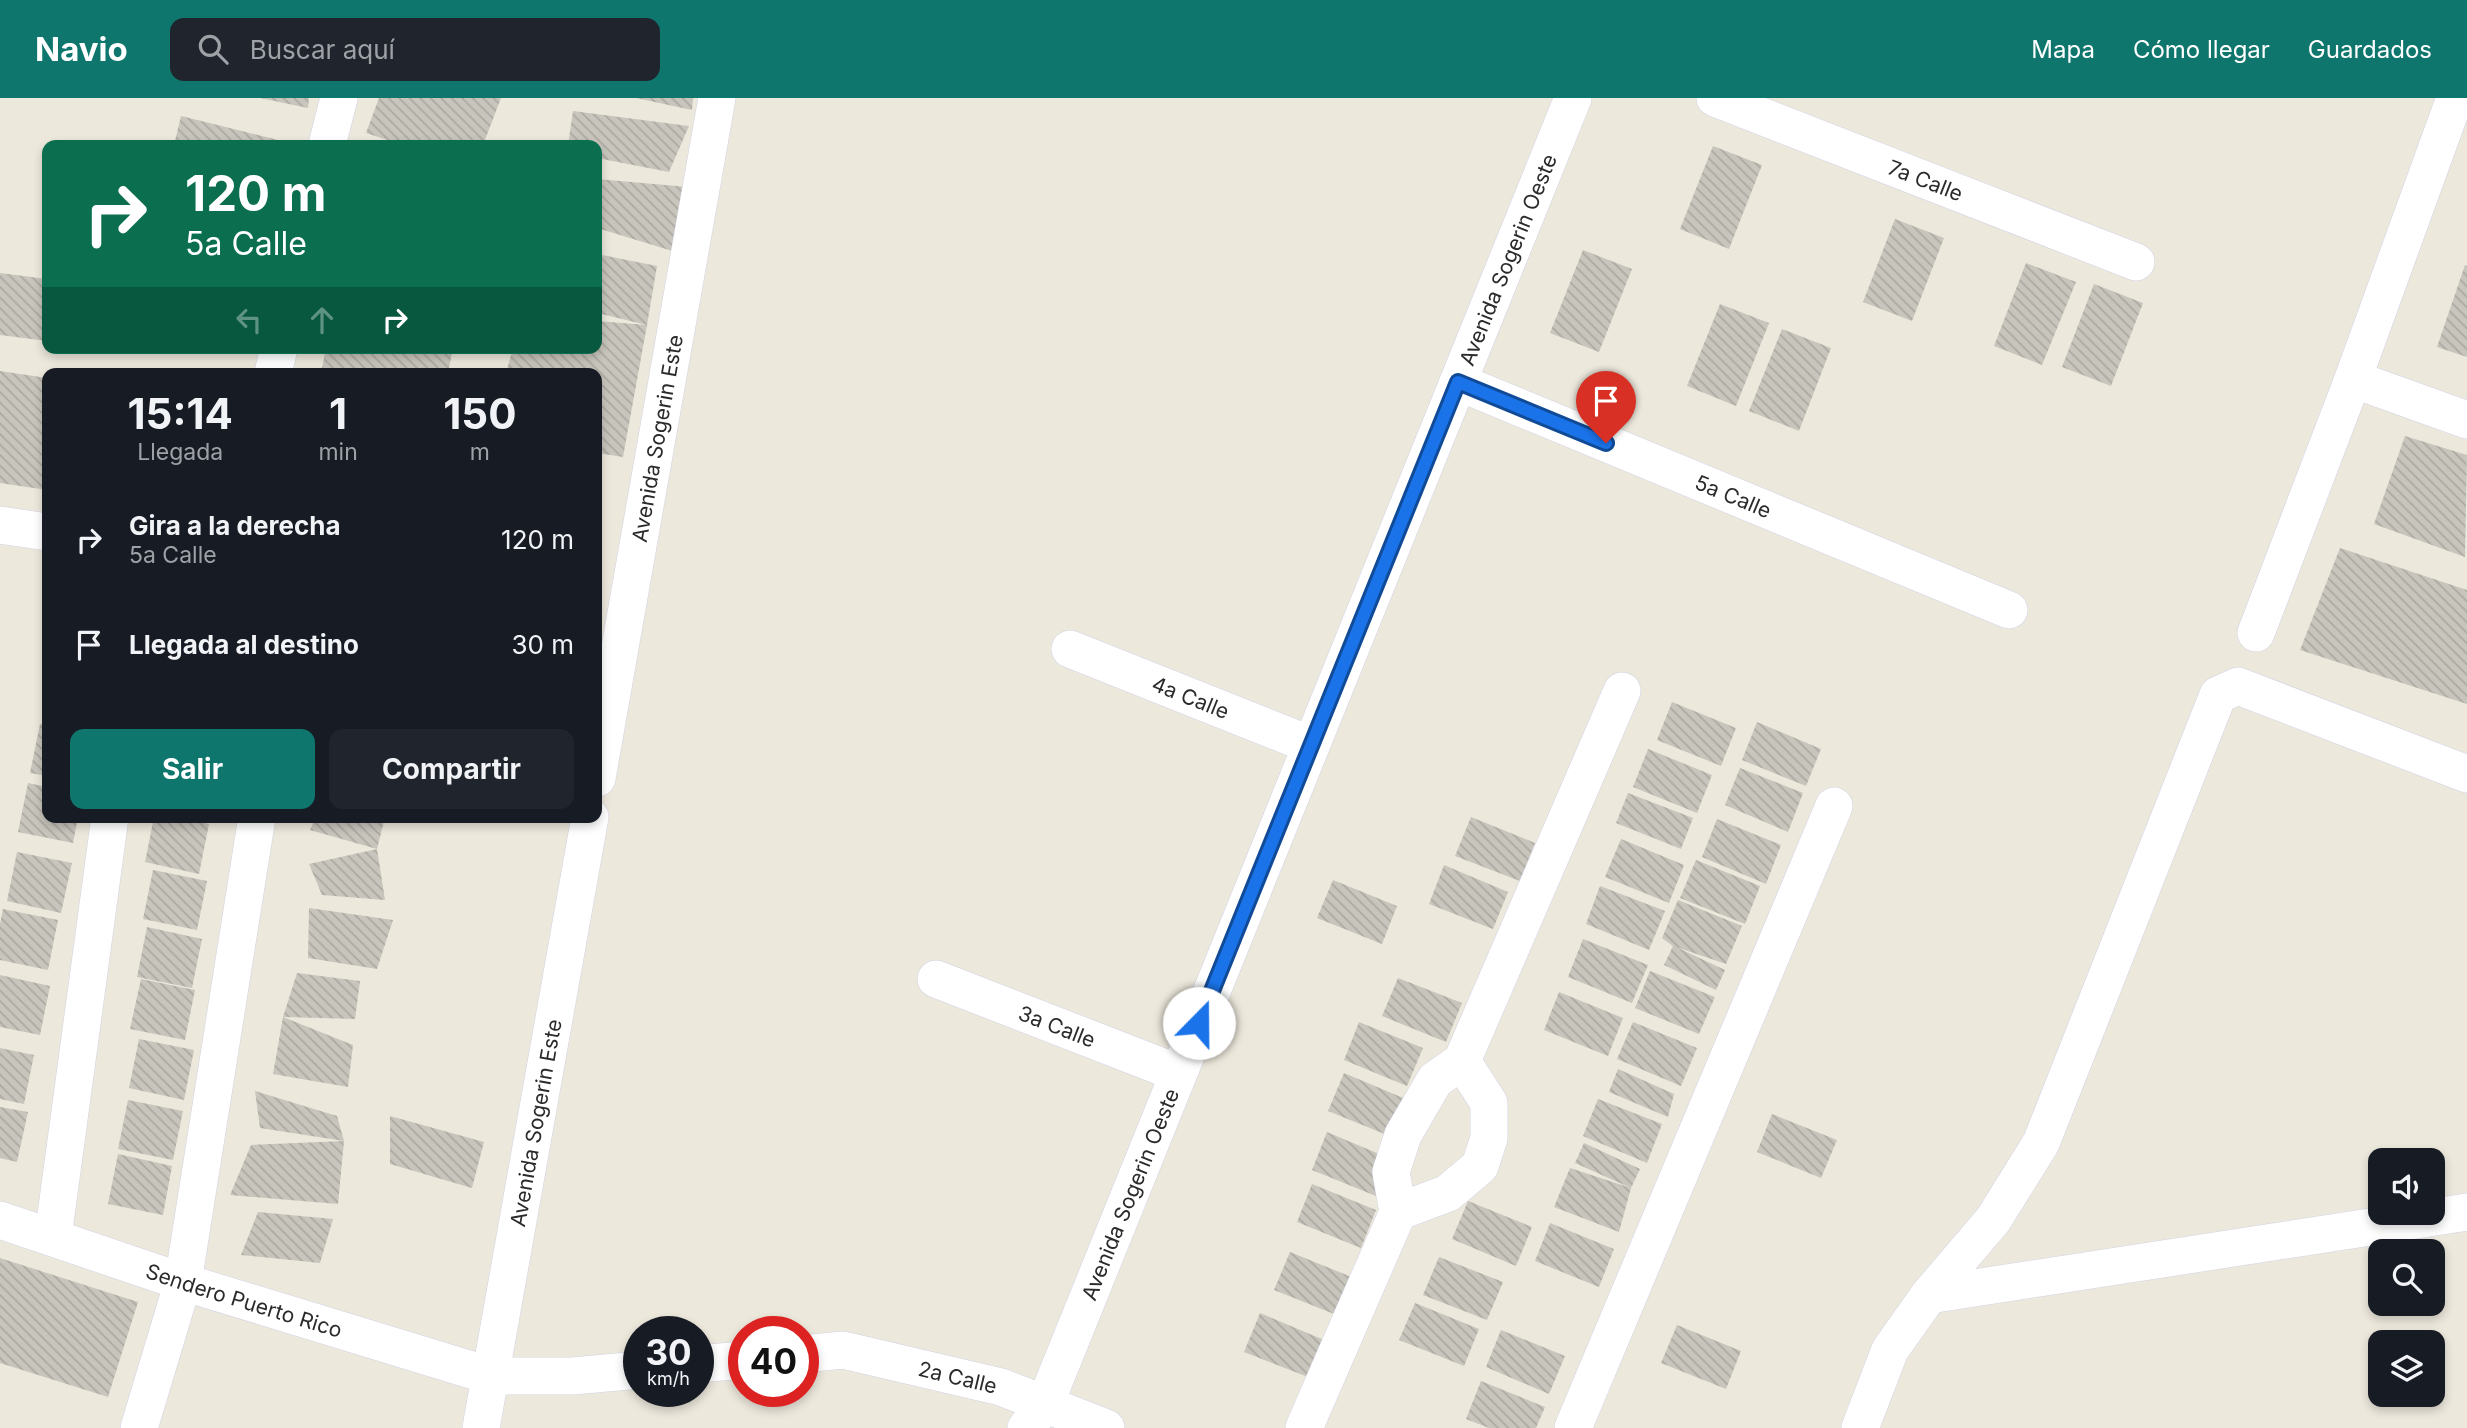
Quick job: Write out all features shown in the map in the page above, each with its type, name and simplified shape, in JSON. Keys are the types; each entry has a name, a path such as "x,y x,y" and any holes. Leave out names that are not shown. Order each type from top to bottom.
{"street":[{"path":"328,140 339,98"},
{"name":"Avenida Sogerin Este","path":"602,750 717,98"},
{"name":"Avenida Sogerin Oeste","path":"1035,1416 1178,1073 1573,98"},
{"name":"7a Calle","path":"1715,98 2136,262"},
{"path":"2256,633 2353,379 2455,98"},
{"path":"2353,379 2467,420"},
{"name":"5a Calle","path":"1458,382 2009,610"},
{"path":"0,525 42,531"},
{"name":"4a Calle","path":"1070,649 1311,745"},
{"path":"1860,1428 1890,1350 1929,1295 1993,1220 2041,1143 2218,695 2238,686 2467,774"},
{"path":"1304,1428 1398,1212 1391,1172 1403,1135 1435,1080 1462,1061 1622,691"},
{"path":"1573,1428 1834,806"},
{"path":"53,1237 109,823"},
{"path":"139,1428 183,1282 256,823"},
{"name":"Avenida Sogerin Este","path":"481,1428 589,823"},
{"name":"3a Calle","path":"936,979 1178,1073"},
{"path":"1398,1212 1448,1193 1480,1166 1489,1138 1489,1103 1462,1061"},
{"path":"1929,1295 2467,1212"},
{"name":"Sendero Puerto Rico","path":"0,1220 183,1282 491,1376"},
{"name":"2a Calle","path":"819,1352 843,1350 1001,1387 1035,1416 1106,1428"},
{"path":"491,1376 573,1376 623,1371"}],"building":[{"path":"260,98 309,98 308,108"},
{"path":"379,98 501,98 485,140 388,140 366,133"},
{"path":"636,98 693,98 692,110"},
{"path":"573,111 689,126 669,172 602,159 602,140 569,140"},
{"path":"181,116 278,140 175,140"},
{"path":"1713,146 1762,165 1729,249 1680,229"},
{"path":"602,179 688,187 679,253 602,230"},
{"path":"1895,219 1944,238 1912,321 1863,302"},
{"path":"1583,250 1632,269 1599,352 1550,333"},
{"path":"602,255 657,266 647,325 602,314"},
{"path":"2026,263 2076,282 2042,365 1994,346"},
{"path":"2465,265 2467,266 2467,357 2437,347"},
{"path":"0,273 42,278 42,340 0,335"},
{"path":"2094,284 2143,303 2111,386 2062,367"},
{"path":"1720,304 1769,323 1736,406 1687,386"},
{"path":"602,321 647,325 623,457 602,454 602,368 507,368 511,354 602,354"},
{"path":"1782,329 1831,348 1799,431 1749,411"},
{"path":"325,354 452,354 449,368 322,368"},
{"path":"0,371 42,377 42,489 0,483"},
{"path":"2405,436 2467,455 2465,557 2374,524"},
{"path":"2340,548 2467,590 2467,704 2300,650"},
{"path":"1672,702 1736,728 1721,766 1657,740"},
{"path":"1757,722 1821,749 1806,786 1742,760"},
{"path":"40,724 42,724 42,775 30,773"},
{"path":"1648,749 1712,775 1697,813 1633,787"},
{"path":"1740,768 1803,793 1788,832 1725,805"},
{"path":"28,783 42,786 42,823 77,823 73,843 18,832"},
{"path":"1628,793 1693,818 1681,849 1616,823"},
{"path":"1471,817 1535,843 1520,881 1455,856"},
{"path":"1717,819 1781,845 1766,884 1702,857"},
{"path":"153,823 209,824 199,874 145,862"},
{"path":"313,823 384,823 377,849 310,830"},
{"path":"1621,839 1684,865 1669,903 1605,877"},
{"path":"377,849 385,900 322,895 309,864"},
{"path":"17,852 72,863 61,913 7,901"},
{"path":"1696,860 1760,886 1745,924 1680,898"},
{"path":"1444,865 1508,892 1493,929 1429,904"},
{"path":"153,870 207,881 197,930 143,919"},
{"path":"1333,880 1397,906 1382,944 1317,918"},
{"path":"1600,886 1665,911 1649,950 1586,924"},
{"path":"1678,900 1742,926 1726,964 1676,947 1725,970 1716,990 1664,965 1673,946 1662,938"},
{"path":"309,908 393,920 377,969 308,958"},
{"path":"3,909 58,920 48,970 0,960 0,924"},
{"path":"147,927 202,939 192,988 137,977"},
{"path":"1583,939 1648,965 1632,1003 1568,977"},
{"path":"1650,971 1715,997 1699,1034 1635,1008"},
{"path":"297,973 360,981 355,1019 283,1017"},
{"path":"0,975 50,986 40,1035 0,1027"},
{"path":"1398,978 1462,1003 1446,1042 1382,1016"},
{"path":"141,979 195,990 185,1040 130,1029"},
{"path":"1559,992 1623,1018 1608,1056 1544,1030"},
{"path":"283,1017 353,1045 348,1087 273,1074"},
{"path":"1359,1022 1423,1048 1407,1086 1344,1060"},
{"path":"1633,1022 1697,1048 1681,1086 1617,1059"},
{"path":"139,1039 194,1050 184,1100 129,1088"},
{"path":"0,1048 34,1055 24,1104 0,1099"},
{"path":"1618,1069 1674,1094 1668,1117 1609,1092"},
{"path":"1344,1073 1408,1100 1392,1137 1328,1111"},
{"path":"255,1091 337,1116 344,1141 260,1128"},
{"path":"1598,1099 1662,1124 1647,1163 1583,1136"},
{"path":"128,1100 183,1111 173,1160 118,1149"},
{"path":"0,1107 28,1112 17,1162 0,1158"},
{"path":"1772,1114 1837,1140 1821,1178 1757,1152"},
{"path":"390,1116 484,1142 472,1188 390,1164"},
{"path":"1327,1132 1391,1159 1376,1196 1312,1170"},
{"path":"344,1141 338,1204 230,1195 251,1145"},
{"path":"1584,1143 1640,1169 1631,1188 1575,1163"},
{"path":"118,1154 172,1166 163,1215 108,1204"},
{"path":"1570,1168 1631,1188 1619,1232 1554,1207"},
{"path":"1312,1184 1376,1210 1361,1248 1297,1222"},
{"path":"1468,1201 1532,1227 1516,1266 1452,1239"},
{"path":"258,1212 333,1219 320,1263 241,1255"},
{"path":"1550,1223 1614,1249 1599,1287 1535,1261"},
{"path":"1290,1252 1354,1278 1339,1316 1274,1290"},
{"path":"1439,1257 1503,1282 1487,1320 1423,1295"},
{"path":"0,1258 138,1302 108,1397 0,1363"},
{"path":"1415,1303 1479,1329 1464,1366 1399,1340"},
{"path":"1260,1313 1324,1340 1308,1377 1244,1352"},
{"path":"1677,1325 1741,1351 1726,1389 1661,1363"},
{"path":"1501,1330 1565,1356 1549,1394 1486,1367"},
{"path":"1481,1381 1545,1407 1536,1428 1489,1428 1466,1419"}],"route":[{"path":"1199,1023 1458,382 1606,443"}]}
